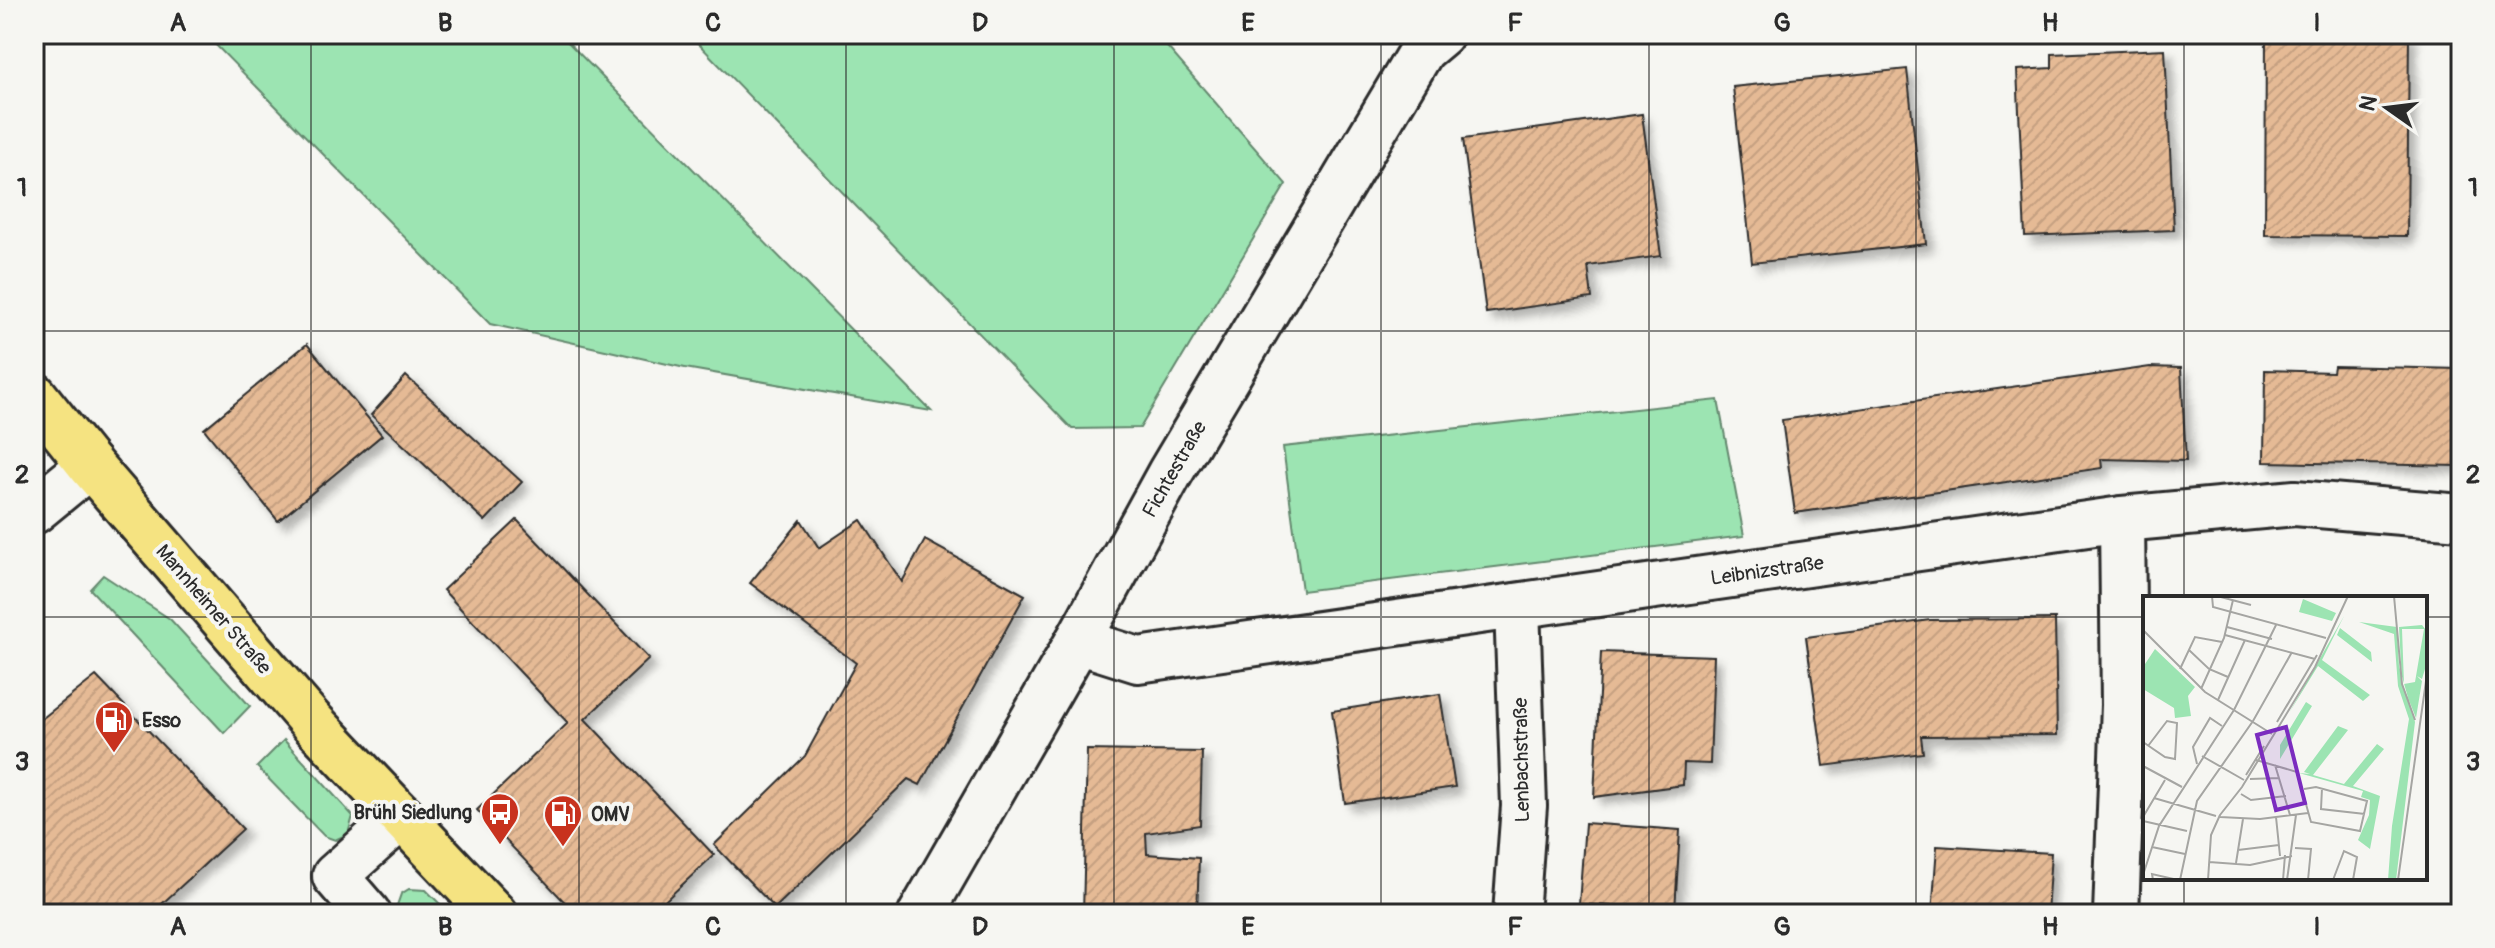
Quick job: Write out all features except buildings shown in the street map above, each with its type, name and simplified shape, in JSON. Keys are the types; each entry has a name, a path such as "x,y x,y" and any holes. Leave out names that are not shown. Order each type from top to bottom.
{"main road":[{"name":"Mannheimer Straße","path":"34,395 90,465 311,721 494,914"}],"street":[{"name":"Fichtestraße","path":"921,914 1078,641 1170,473 1422,50 1441,34"},
{"path":"34,511 90,465"},
{"name":"Leibnizstraße","path":"1078,641 1138,660 2122,519 2295,503 2461,517"},
{"path":"2116,914 2124,705 2122,519"},
{"name":"Lenbachstraße","path":"1516,914 1524,806 1517,606"},
{"path":"368,914 335,876 402,816"}],"green space":[{"path":"205,34 560,34 931,411 685,368 490,324"},
{"path":"689,34 1156,34 1286,184 1140,428 1072,429"},
{"path":"1718,400 1744,536 1302,591 1283,447"},
{"path":"103,575 170,619 250,706 224,733 90,589"},
{"path":"284,740 353,816 348,834 335,840 324,836 257,767"},
{"path":"409,889 426,890 450,914 397,914 395,911 401,894"}],"place":[{"name":"Esso","path":"114,754"},
{"name":"Brühl Siedlung","path":"500,846"},
{"name":"OMV","path":"563,848"}]}
